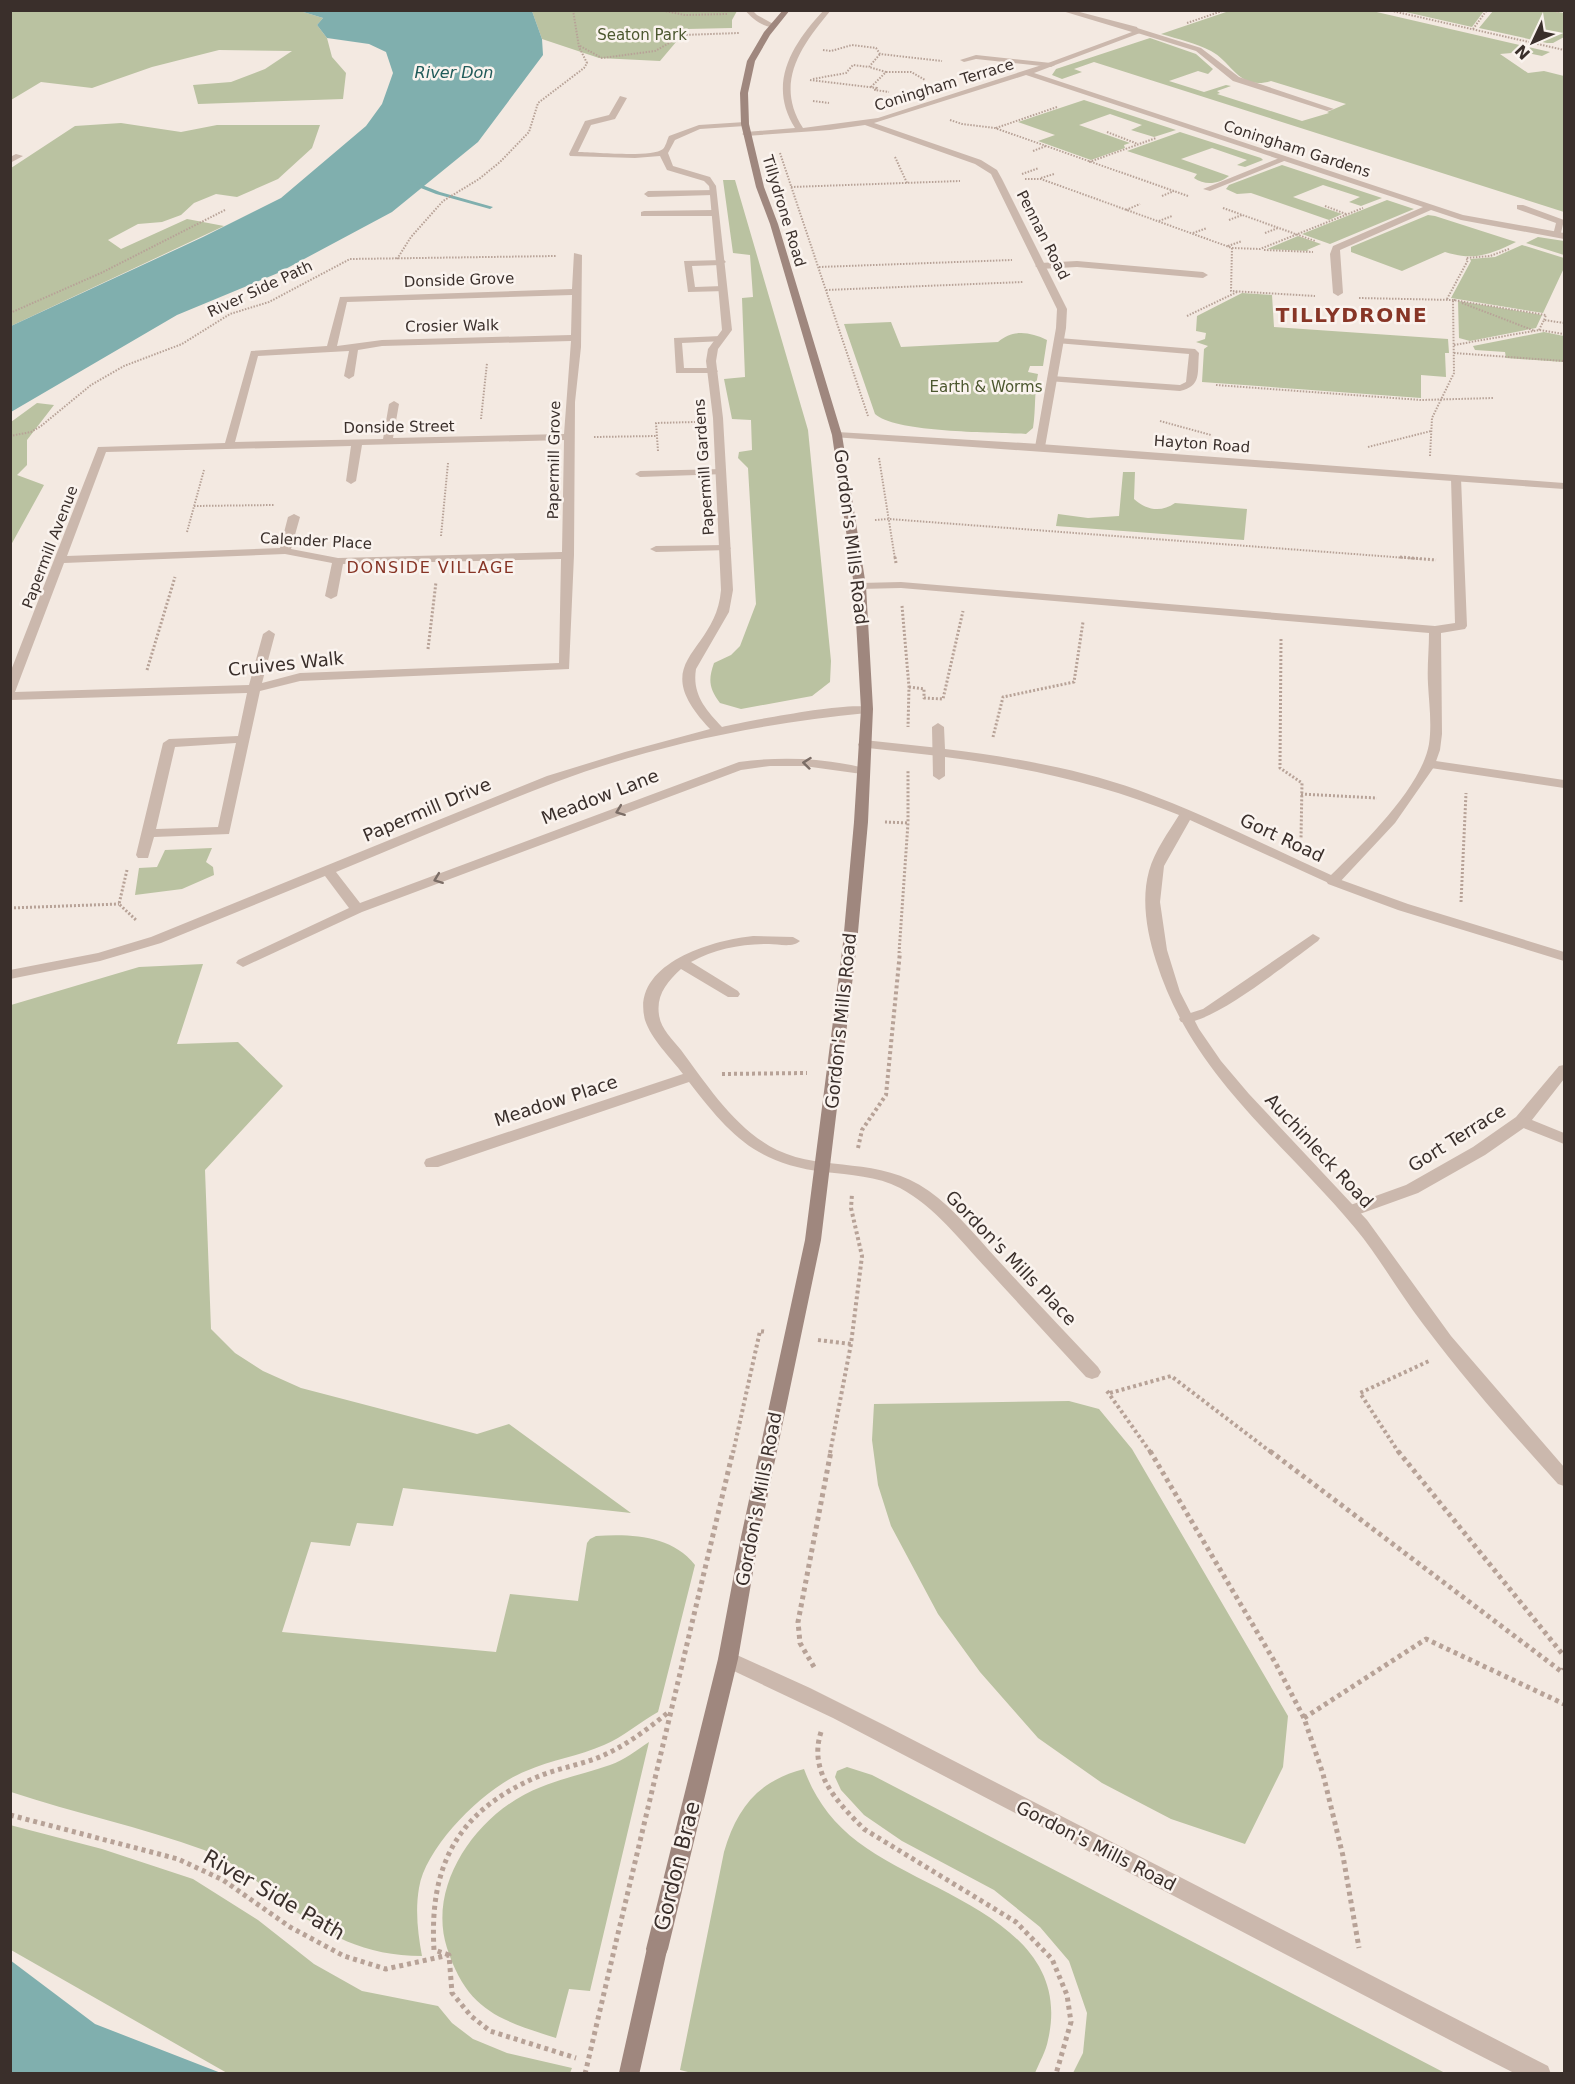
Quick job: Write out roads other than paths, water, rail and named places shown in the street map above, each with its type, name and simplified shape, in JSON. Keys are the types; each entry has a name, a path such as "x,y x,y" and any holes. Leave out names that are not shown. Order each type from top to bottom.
{"main road":[{"name":"Tillydrone Road","path":"788,10 773,26 758,48 746,77 746,129 837,435"},
{"name":"Gordon's Mills Road","path":"728,1659 750,1537 813,1240 850,943 867,709 860,586 837,435"},
{"name":"Gordon Brae","path":"629,2073 728,1659"}],"street":[{"path":"748,10 754,18 773,26"},
{"path":"800,130 789,111 787,94 792,64 808,31 828,10"},
{"path":"1062,10 1134,29 1199,50 1211,57 1224,72 1236,79 1330,109"},
{"name":"Coningham Terrace","path":"663,152 672,138 689,130 800,130 866,123 1130,38 1136,33 1134,29"},
{"path":"964,60 976,57 1051,65"},
{"name":"Coningham Gardens","path":"1026,73 1476,221 1561,235"},
{"path":"623,98 612,117 588,123 573,154 645,156 663,152 669,168 707,179 713,189 648,194"},
{"name":"Pennan Road","path":"866,123 967,158 994,172 1062,309 1059,341 1040,447"},
{"path":"10,161 19,156"},
{"path":"1207,189 1285,159"},
{"name":"Papermill Gardens","path":"713,189 728,330 713,349 725,548 726,603 717,627 688,675 688,691 696,705 719,731"},
{"path":"1338,293 1335,251 1430,207"},
{"path":"1520,207 1561,222 1561,235"},
{"path":"644,214 714,213"},
{"name":"Papermill Grove","path":"565,666 569,437 578,255"},
{"path":"721,262 687,263 691,290 723,289"},
{"path":"1038,263 1077,264 1203,275"},
{"name":"Donside Grove","path":"331,349 343,299 576,292"},
{"name":"Crosier Walk","path":"230,446 254,352 354,348 382,343 575,338"},
{"path":"713,370 679,371 677,340 721,339"},
{"path":"1052,379 1180,388 1191,383 1194,353 1192,351 1059,341"},
{"path":"349,376 354,348"},
{"path":"387,443 394,404"},
{"name":"Hayton Road","path":"837,435 1040,447 1564,486"},
{"name":"Donside Street","path":"90,481 102,449 569,437"},
{"path":"351,481 357,444"},
{"path":"640,474 721,472"},
{"path":"860,586 901,585 968,590 1436,630 1461,626 1456,478"},
{"name":"Papermill Avenue","path":"10,690 62,560 90,481"},
{"path":"285,551 294,517"},
{"path":"656,549 725,548"},
{"name":"Calender Place","path":"62,560 285,551 338,561 568,555"},
{"path":"331,596 338,561"},
{"name":"Gort Road","path":"864,744 1000,761 1098,782 1187,814 1333,881 1369,847 1429,764 1435,748 1433,673 1436,630"},
{"path":"148,833 224,831 254,689 269,634"},
{"name":"Cruives Walk","path":"10,696 254,689 300,677 565,666"},
{"name":"Papermill Drive","path":"10,975 100,957 156,940 552,779 609,760 719,731 790,717 867,709"},
{"path":"938,727 939,776"},
{"path":"143,855 169,742 244,739"},
{"name":"Meadow Lane","path":"243,963 357,909 739,766 770,762 804,762 864,772"},
{"path":"1429,764 1564,784"},
{"name":"Auchinleck Road","path":"1187,814 1163,852 1156,872 1153,897 1156,933 1162,960 1186,1019 1217,1067 1253,1110 1351,1211 1453,1350 1564,1479"},
{"path":"328,872 357,909"},
{"path":"1333,881 1459,926 1564,957"},
{"path":"1186,1019 1208,1012 1313,938"},
{"path":"793,941 752,940 713,947 680,962 652,993 653,1023 694,1079 743,1134 770,1153 799,1163 824,1166"},
{"path":"680,962 733,994"},
{"name":"Gort Terrace","path":"1351,1211 1390,1198 1432,1179 1522,1120 1564,1070"},
{"name":"Meadow Place","path":"432,1163 694,1079"},
{"path":"1522,1120 1564,1139"},
{"name":"Gordon's Mills Place","path":"824,1166 854,1168 892,1176 923,1195 955,1225 1092,1372"},
{"name":"Gordon's Mills Road","path":"728,1659 834,1707 945,1768 1540,2073"}],"water":[{"name":"River Don","path":"300,11 532,11 542,39 543,55 478,142 392,212 278,273 177,315 11,412 11,326 203,237 281,198 366,126 382,104 393,73 386,52 369,44 327,38 317,25 323,18"},
{"path":"10,1960 95,2024 221,2073 11,2073"}],"waterway":[{"path":"410,182 438,193 490,207"}],"district":[{"name":"TILLYDRONE","path":"1352,315"},
{"name":"DONSIDE VILLAGE","path":"431,567"}],"park label":[{"name":"Seaton Park","path":"642,35"},
{"name":"Earth & Worms","path":"986,387"}]}
